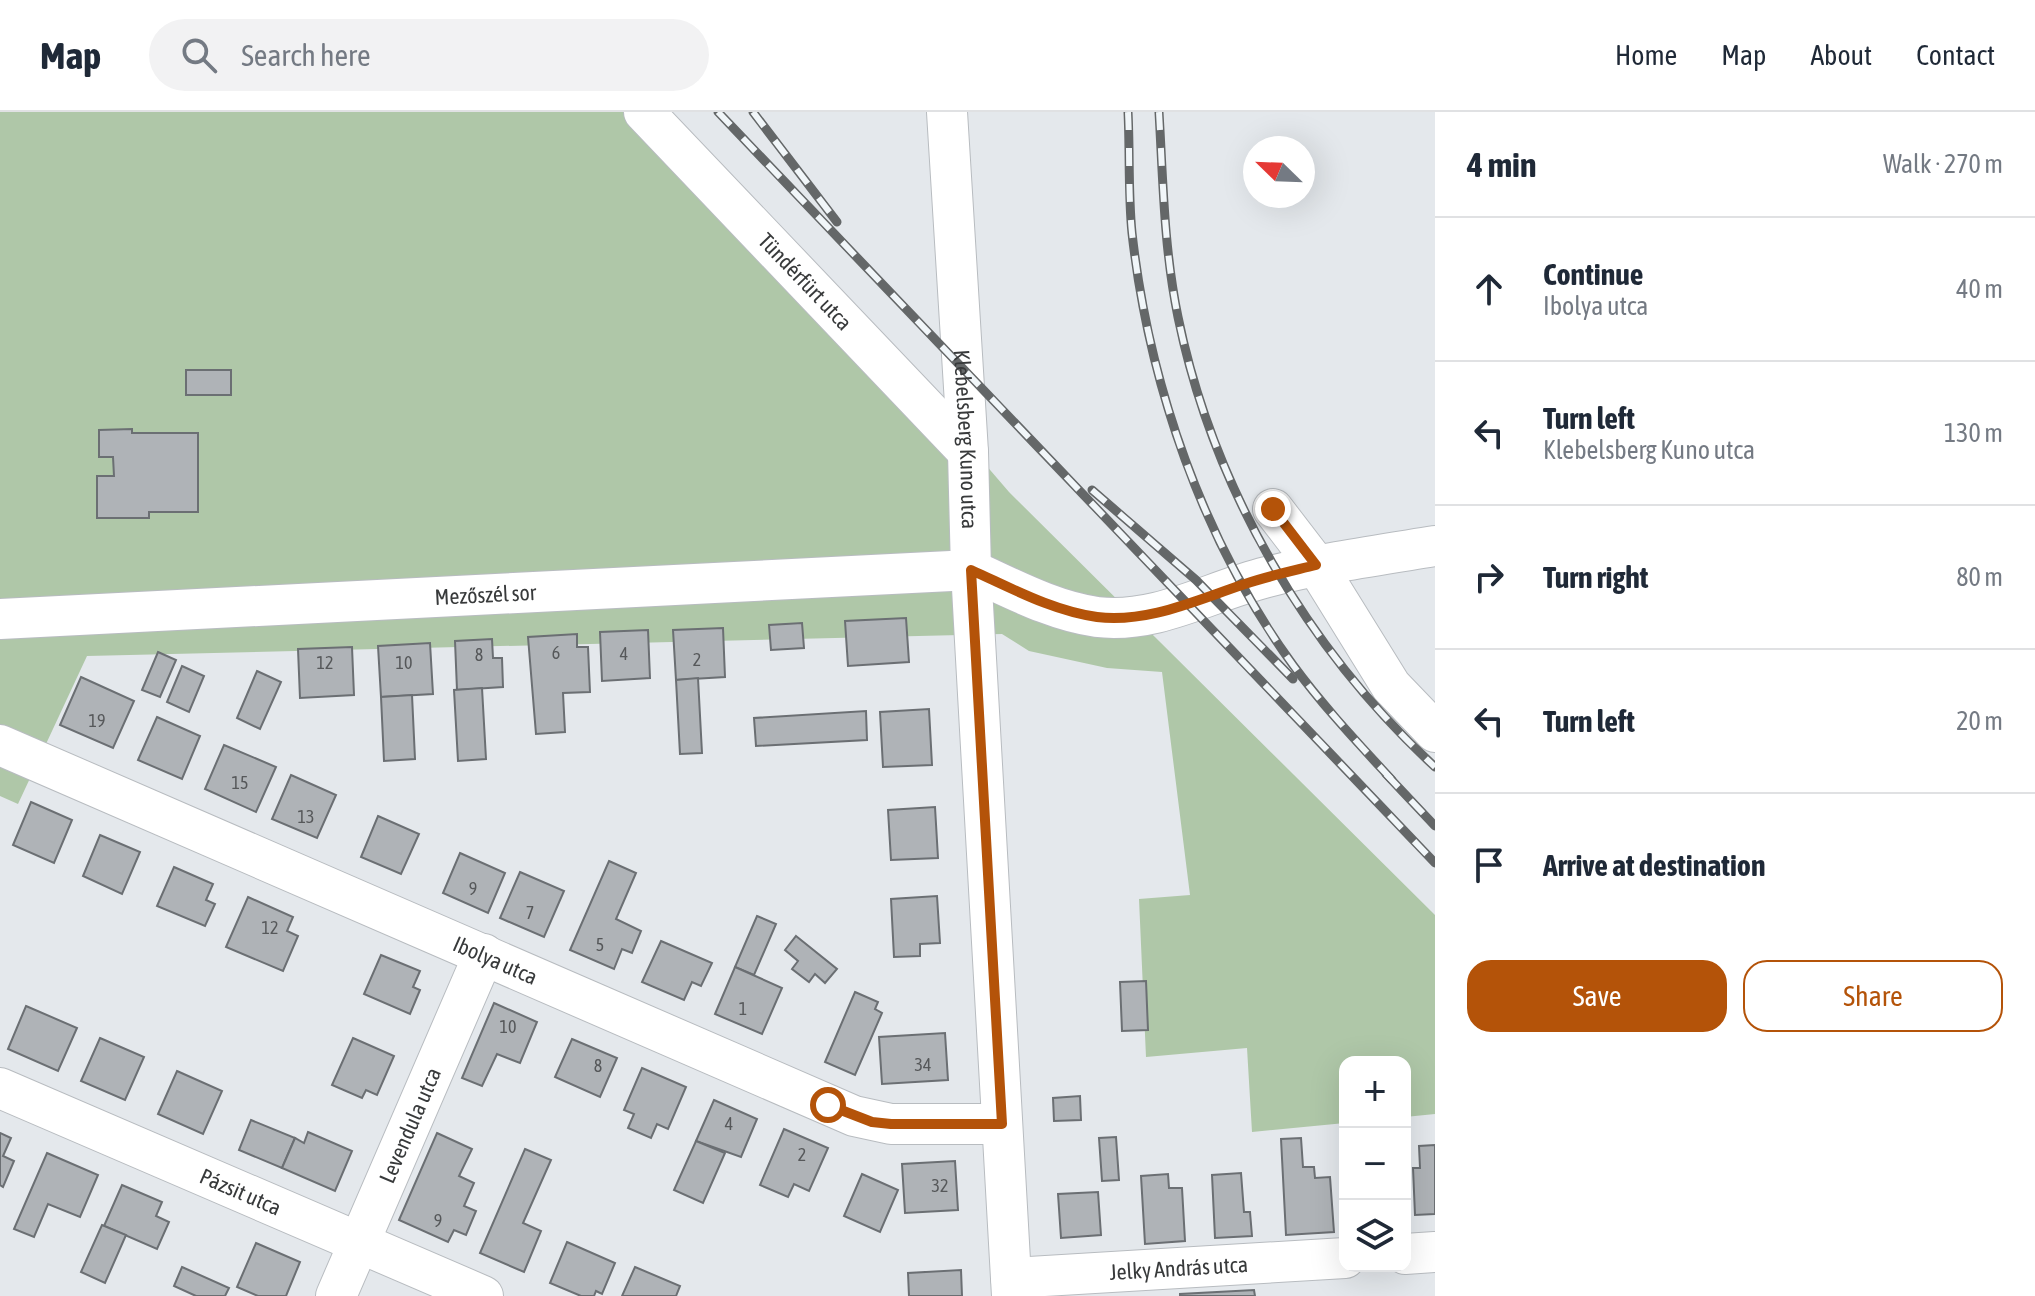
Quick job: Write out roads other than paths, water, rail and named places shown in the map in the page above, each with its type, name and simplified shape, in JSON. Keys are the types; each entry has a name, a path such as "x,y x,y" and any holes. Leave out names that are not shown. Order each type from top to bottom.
{"street":[{"name":"Tündérfürt utca","path":"644,112 968,452"},
{"name":"Klebelsberg Kuno utca","path":"947,112 968,452 971,570 1011,1287"},
{"path":"1273,509 1316,565 1391,686 1435,732"},
{"path":"971,570 1061,608 1095,617 1125,618 1157,614 1263,578 1316,565 1435,546"},
{"name":"Mezőszél sor","path":"0,619 971,570"},
{"name":"Ibolya utca","path":"0,745 854,1116 891,1124 1002,1124"},
{"name":"Levendula utca","path":"336,1296 484,954"},
{"name":"Pázsit utca","path":"0,1088 483,1296"},
{"path":"1411,1254 1435,1252"},
{"name":"Jelky András utca","path":"1011,1287 1339,1259"}],"railway":[{"path":"718,112 1435,863"},
{"path":"753,112 837,222"},
{"path":"1128,112 1132,233 1140,290 1167,404 1185,460 1232,567 1261,617 1316,695 1392,780"},
{"path":"1159,112 1173,291 1194,381 1215,443 1241,503 1272,562 1307,618 1346,671 1389,721 1435,767"},
{"path":"1092,490 1196,580 1293,679"},
{"path":"1386,774 1435,826"}]}
